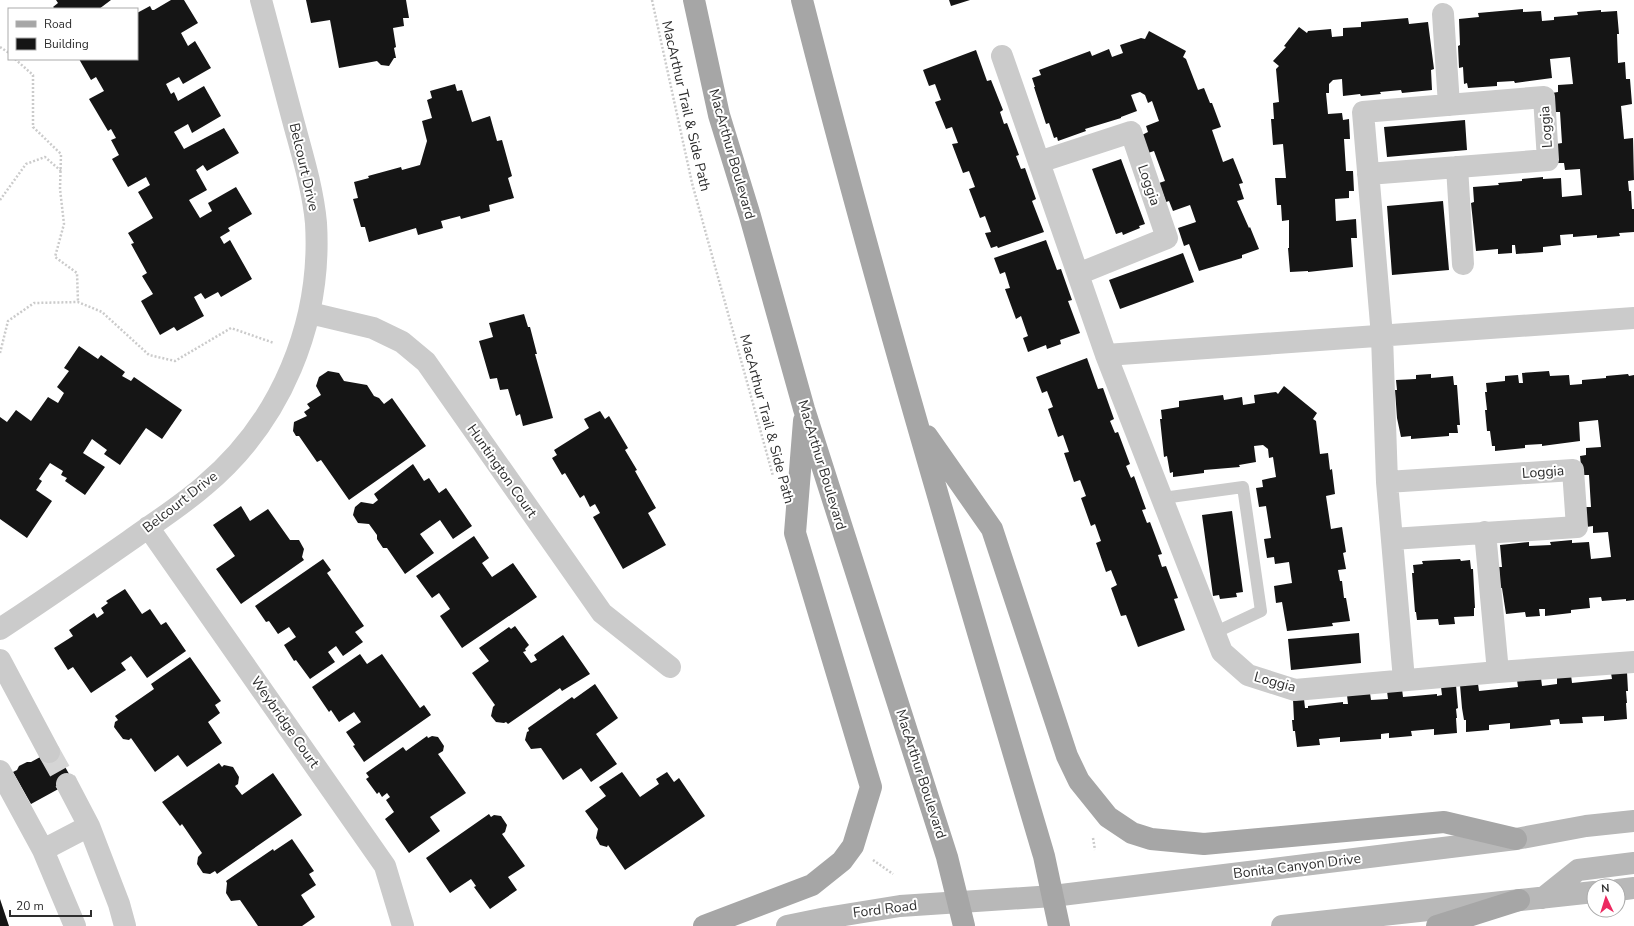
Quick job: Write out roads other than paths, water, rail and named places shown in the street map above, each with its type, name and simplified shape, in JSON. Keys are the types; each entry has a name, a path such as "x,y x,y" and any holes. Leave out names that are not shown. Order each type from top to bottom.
{"main road":[{"name":"MacArthur Boulevard","path":"694,0 719,115 750,216 804,409 949,862 960,902 964,926"},
{"path":"802,0 866,248 1042,848 1059,926"},
{"path":"704,926 812,885 842,861 853,846 871,787 795,533 804,409"},
{"path":"916,420 992,528 1067,756 1079,781 1096,804 1108,817 1120,826 1132,833 1151,839 1204,844 1444,822 1516,839"},
{"name":"Bonita Canyon Drive","path":"960,902 1053,896 1516,839 1586,826 1634,821"},
{"path":"1543,898 1578,870 1634,863"},
{"path":"1282,926 1586,893"},
{"path":"1437,926 1519,900"},
{"name":"Ford Road","path":"787,926 900,906 960,902"}],"street":[{"name":"Belcourt Drive","path":"0,629 205,486 237,455 264,420 286,381 304,335 310,313 316,267 315,215 308,173 261,0"},
{"path":"1444,14 1449,105"},
{"name":"Loggia","path":"1002,56 1106,355 1222,652 1248,675 1295,690 1498,672 1634,662"},
{"name":"Loggia","path":"1368,174 1548,160 1544,97 1363,112 1368,174 1382,336 1387,482 1404,680"},
{"name":"Loggia","path":"1039,162 1131,132 1167,238 1078,274"},
{"path":"1457,167 1463,264"},
{"name":"Huntington Court","path":"310,313 374,328 402,342 426,362 602,613 670,667"},
{"path":"1106,355 1634,318"},
{"name":"Loggia","path":"1387,482 1573,470 1577,526 1392,539"},
{"name":"Weybridge Court","path":"148,527 385,866 403,926"},
{"path":"1485,532 1498,672"},
{"path":"0,660 50,752"},
{"path":"0,771 43,850 75,926"},
{"path":"67,784 90,826 119,904 125,926"},
{"path":"43,850 90,826"}],"lane":[{"path":"1163,498 1243,487 1261,611 1214,633"}],"tunnel":[{"path":"49,752 67,784"}]}
